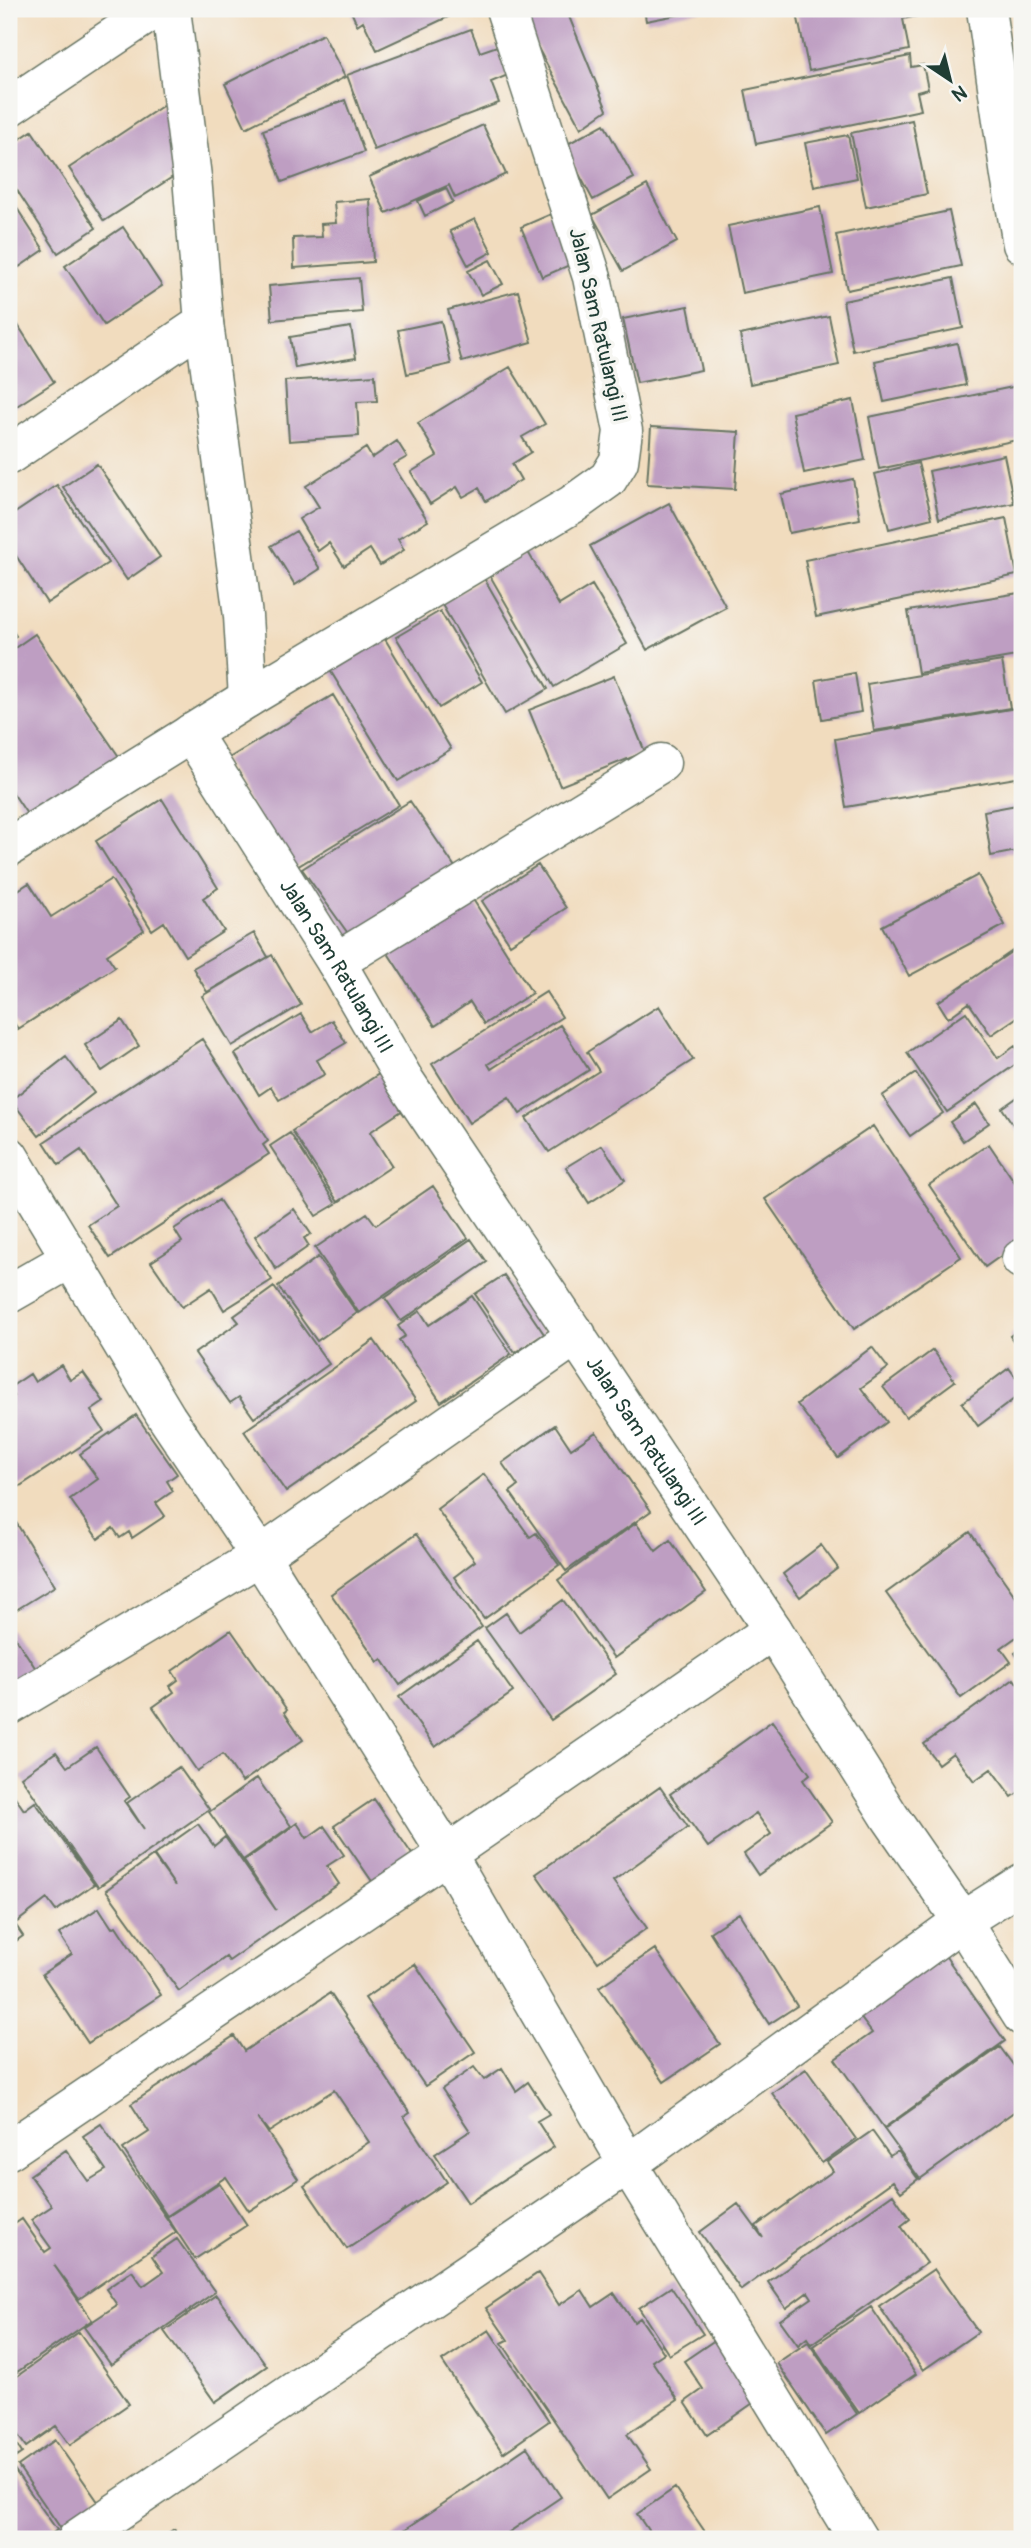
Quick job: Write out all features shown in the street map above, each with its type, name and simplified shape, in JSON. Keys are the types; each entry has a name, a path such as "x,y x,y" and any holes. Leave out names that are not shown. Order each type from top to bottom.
{"street":[{"path":"9,107 155,9"},
{"path":"171,9 192,177 204,323 243,616 248,698"},
{"name":"Jalan Sam Ratulangi III","path":"505,9 592,277 623,431 619,461 608,479 573,504 191,733 335,962 405,1081 774,1630 890,1817 1022,2016"},
{"path":"986,9 1022,244"},
{"path":"9,456 204,323"},
{"path":"9,847 191,733"},
{"path":"335,962 661,764"},
{"path":"9,1156 167,1418 260,1556 447,1854 628,2164 858,2539"},
{"path":"9,1294 70,1259"},
{"path":"9,1706 260,1556 578,1335"},
{"path":"9,2150 774,1630"},
{"path":"77,2539 628,2164 961,1921 1022,1883"}],"building":[{"path":"350,9 465,9 377,50 363,21 357,25"},
{"path":"517,9 566,9 607,110 581,128"},
{"path":"644,9 703,9 703,10 646,21"},
{"path":"796,9 920,9 922,15 903,19 909,50 809,71"},
{"path":"471,29 480,52 497,46 508,75 491,82 499,103 374,150 347,75"},
{"path":"323,34 345,77 246,128 225,84"},
{"path":"910,56 911,67 923,65 928,89 917,92 921,110 756,144 745,90"},
{"path":"345,100 364,152 282,182 263,130"},
{"path":"167,103 174,176 104,221 69,168"},
{"path":"912,120 927,194 866,207 851,133"},
{"path":"604,124 634,178 593,200 564,146"},
{"path":"483,125 506,174 455,198 449,185 386,213 369,177"},
{"path":"32,131 96,228 58,253 9,178 9,146"},
{"path":"848,135 857,178 814,187 805,143"},
{"path":"647,185 677,242 623,271 592,215"},
{"path":"446,188 453,202 425,216 418,201"},
{"path":"9,196 44,250 19,267 9,252"},
{"path":"370,199 373,262 294,268 293,238 322,237 321,224 336,223 334,202"},
{"path":"820,207 833,274 742,293 728,226"},
{"path":"949,211 961,266 847,290 836,235"},
{"path":"551,214 572,264 542,277 521,227"},
{"path":"475,219 492,252 468,265 450,231"},
{"path":"123,227 162,286 104,325 65,266"},
{"path":"490,260 503,284 481,295 468,271"},
{"path":"359,278 362,312 272,320 269,286"},
{"path":"953,278 963,328 853,351 843,301"},
{"path":"518,291 532,342 462,362 448,310"},
{"path":"688,306 701,370 637,383 623,319"},
{"path":"9,311 54,382 9,411"},
{"path":"829,316 839,365 750,384 740,335"},
{"path":"441,321 451,364 407,374 398,330"},
{"path":"351,327 356,358 295,368 290,337"},
{"path":"957,343 966,385 884,402 875,361"},
{"path":"510,367 545,424 522,437 531,452 512,464 521,480 486,501 479,488 463,497 457,487 430,504 411,472 437,456 418,423"},
{"path":"375,375 377,401 357,402 359,436 289,441 285,381"},
{"path":"1022,385 1022,439 879,469 869,417"},
{"path":"853,400 865,460 804,473 792,413"},
{"path":"651,427 739,432 735,489 647,484"},
{"path":"397,441 407,457 393,465 428,521 398,539 404,550 380,565 370,549 344,566 329,543 318,551 299,519 319,507 306,486 366,448 372,458"},
{"path":"1004,455 1014,503 939,519 929,471"},
{"path":"918,463 932,518 889,529 875,474"},
{"path":"97,464 160,557 127,580 63,487"},
{"path":"853,479 860,519 789,533 781,494"},
{"path":"57,485 108,563 47,603 9,545 9,517"},
{"path":"669,503 726,607 647,650 590,546"},
{"path":"1006,518 1017,575 816,617 805,560"},
{"path":"296,531 320,569 295,585 271,546"},
{"path":"528,552 559,605 592,585 627,644 554,687 489,574"},
{"path":"484,578 548,689 505,714 441,603"},
{"path":"1019,593 1022,655 918,673 908,611"},
{"path":"440,611 482,682 439,708 396,637"},
{"path":"9,625 16,636 9,640"},
{"path":"35,634 122,761 33,823 9,787 9,652"},
{"path":"382,634 451,749 398,781 328,667"},
{"path":"1002,661 1010,708 874,731 867,684"},
{"path":"855,673 861,712 822,719 816,680"},
{"path":"614,676 645,752 560,786 529,710"},
{"path":"333,695 399,805 290,871 224,761"},
{"path":"1022,707 1022,777 846,807 835,739"},
{"path":"162,799 218,888 203,898 224,931 185,956 164,922 152,930 96,841"},
{"path":"410,801 457,870 352,939 302,869"},
{"path":"1022,804 1022,850 991,856 984,811"},
{"path":"538,865 566,908 510,944 482,901"},
{"path":"978,875 1005,925 909,976 882,926"},
{"path":"111,879 144,930 107,955 115,967 18,1029 9,1015 9,896 29,883 51,917"},
{"path":"469,893 532,993 484,1024 470,1002 435,1026 384,947"},
{"path":"254,933 268,957 207,992 193,968"},
{"path":"1017,948 1022,955 1022,1014 991,1035 969,1003 948,1018 938,1002"},
{"path":"272,955 301,1005 232,1046 202,996"},
{"path":"546,992 562,1017 488,1064 491,1069 560,1025 589,1070 520,1114 509,1097 469,1123 432,1064"},
{"path":"659,1006 693,1060 549,1152 526,1118 599,1071 587,1052"},
{"path":"966,1012 998,1058 1015,1046 1022,1055 1022,1060 947,1112 907,1053"},
{"path":"301,1014 312,1032 332,1020 346,1043 317,1060 325,1074 279,1100 271,1087 259,1095 235,1054"},
{"path":"122,1020 139,1046 102,1071 85,1045"},
{"path":"202,1039 268,1141 263,1145 269,1154 110,1258 88,1225 117,1206 81,1150 59,1165 44,1142"},
{"path":"66,1057 94,1093 39,1136 11,1100"},
{"path":"385,1070 409,1106 370,1132 392,1166 338,1202 292,1131"},
{"path":"916,1073 943,1113 910,1136 882,1096"},
{"path":"1022,1094 1022,1138 1002,1108"},
{"path":"976,1104 989,1123 963,1141 950,1122"},
{"path":"873,1126 961,1257 854,1329 765,1199"},
{"path":"290,1133 336,1204 316,1216 270,1146"},
{"path":"989,1144 1022,1193 1022,1241 985,1267 929,1185"},
{"path":"602,1145 625,1180 589,1203 566,1167"},
{"path":"433,1186 468,1238 359,1313 315,1248 367,1213 376,1225"},
{"path":"219,1200 272,1280 224,1310 211,1288 182,1307 151,1262 182,1242 174,1229"},
{"path":"294,1209 311,1234 304,1238 309,1246 276,1269 255,1236"},
{"path":"471,1239 487,1262 401,1321 385,1298"},
{"path":"318,1257 357,1313 317,1341 278,1286"},
{"path":"504,1275 544,1334 515,1353 475,1294"},
{"path":"274,1287 329,1364 254,1418 239,1397 230,1403 195,1353 239,1322 234,1316"},
{"path":"472,1296 511,1354 441,1402 399,1340 405,1336 398,1326 420,1311 429,1325"},
{"path":"1022,1327 1022,1354 1010,1336"},
{"path":"374,1340 416,1401 286,1492 244,1431"},
{"path":"872,1347 888,1368 861,1388 887,1422 838,1458 797,1404"},
{"path":"933,1350 955,1381 906,1417 883,1387"},
{"path":"61,1365 70,1380 83,1372 104,1402 91,1411 104,1431 17,1488 9,1475 9,1399 14,1396 9,1388 30,1374 35,1382"},
{"path":"1009,1368 1022,1386 1022,1393 978,1426 962,1403"},
{"path":"136,1415 177,1474 167,1481 173,1491 156,1503 165,1516 132,1538 129,1532 120,1538 113,1528 98,1539 70,1499 98,1479 80,1454"},
{"path":"555,1425 571,1449 596,1432 651,1511 566,1571 510,1492 518,1486 502,1463"},
{"path":"484,1474 530,1537 536,1533 559,1565 484,1619 454,1577 475,1561 437,1509"},
{"path":"9,1511 55,1586 16,1610 9,1599"},
{"path":"636,1523 656,1551 670,1540 706,1592 614,1658 558,1580"},
{"path":"970,1532 1022,1606 1022,1633 1001,1648 1011,1662 961,1698 886,1593"},
{"path":"416,1534 482,1627 400,1685 382,1659 378,1662 331,1594"},
{"path":"821,1545 838,1568 800,1597 783,1574"},
{"path":"563,1600 616,1674 551,1720 485,1628 506,1613 519,1632"},
{"path":"9,1628 36,1669 9,1686"},
{"path":"231,1630 287,1710 284,1712 303,1740 242,1782 223,1754 197,1771 153,1707 174,1692 170,1686 178,1680 172,1671"},
{"path":"477,1641 513,1692 435,1747 399,1697"},
{"path":"1022,1648 1022,1664 1015,1653"},
{"path":"1014,1679 1022,1690 1022,1790 1012,1797 991,1769 974,1781 953,1753 938,1764 924,1744"},
{"path":"772,1721 810,1774 803,1780 832,1822 758,1875 744,1854 771,1834 756,1813 708,1847 670,1794"},
{"path":"96,1747 130,1797 124,1801 144,1829 127,1803 179,1767 209,1809 98,1887 21,1777 56,1752 67,1767"},
{"path":"257,1778 291,1826 243,1860 209,1812"},
{"path":"660,1787 688,1827 613,1881 647,1928 598,1962 536,1874"},
{"path":"9,1788 24,1810 35,1802 94,1884 56,1911 47,1899 17,1922 9,1910"},
{"path":"374,1799 418,1863 378,1890 334,1826"},
{"path":"297,1823 307,1838 324,1826 344,1855 327,1866 339,1884 229,1961 226,1957 179,1991 106,1890 153,1856 175,1886 154,1855 198,1824 214,1846 225,1837 276,1910 244,1861"},
{"path":"99,1908 112,1928 116,1926 161,1995 88,2043 42,1974 72,1954 59,1934"},
{"path":"739,1913 797,2006 769,2024 710,1932"},
{"path":"9,1915 23,1936 9,1946"},
{"path":"937,1944 1005,2041 884,2128 835,2059 872,2033 851,2005"},
{"path":"655,1949 720,2044 664,2082 599,1987"},
{"path":"415,1964 475,2052 425,2086 365,1998"},
{"path":"330,1993 410,2113 404,2117 447,2182 347,2249 304,2186 369,2142 334,2090 269,2132 258,2118 298,2179 249,2211 226,2177 167,2216 123,2149 149,2132 131,2104 234,2036 244,2051"},
{"path":"1000,2047 1022,2077 1022,2106 920,2179 884,2129"},
{"path":"474,2067 484,2080 502,2068 516,2091 528,2082 549,2114 537,2121 554,2147 468,2203 435,2154 470,2131 442,2089"},
{"path":"806,2069 856,2139 822,2163 772,2093"},
{"path":"101,2124 176,2232 79,2299 54,2265 92,2320 17,2372 9,2361 9,2228 22,2219 45,2252 51,2248 31,2220 52,2206 30,2175 66,2150 88,2181 106,2170 83,2136"},
{"path":"872,2131 890,2156 898,2151 918,2179 901,2192 893,2181 741,2290 700,2232 738,2204 763,2238 756,2226 833,2171 827,2162"},
{"path":"219,2183 247,2225 195,2259 167,2217"},
{"path":"893,2194 910,2219 901,2226 927,2263 811,2344 807,2338 798,2345 780,2320 812,2298 808,2292 786,2308 768,2282"},
{"path":"177,2239 215,2292 111,2365 84,2327 117,2305 106,2289 132,2271 143,2286 163,2272 152,2256"},
{"path":"934,2269 978,2332 923,2370 879,2306"},
{"path":"538,2273 559,2305 582,2290 593,2307 614,2293 634,2322 640,2318 664,2353 652,2361 678,2400 627,2434 651,2469 607,2499 502,2343 508,2340 486,2308"},
{"path":"671,2287 703,2334 669,2355 639,2308"},
{"path":"216,2295 267,2366 215,2402 164,2331"},
{"path":"871,2307 916,2374 859,2413 813,2346"},
{"path":"489,2330 549,2421 503,2453 442,2361"},
{"path":"79,2332 129,2404 70,2445 56,2426 26,2447 9,2422 9,2382"},
{"path":"715,2340 756,2401 707,2435 685,2402 703,2389 684,2361"},
{"path":"808,2342 857,2414 826,2435 777,2363"},
{"path":"9,2433 22,2453 9,2462"},
{"path":"55,2440 101,2506 64,2533 18,2466"},
{"path":"527,2447 561,2497 499,2539 391,2539"},
{"path":"9,2462 57,2530 44,2539 9,2539"},
{"path":"675,2488 710,2539 654,2539 637,2514"},
{"path":"174,2529 181,2539 159,2539"}]}
